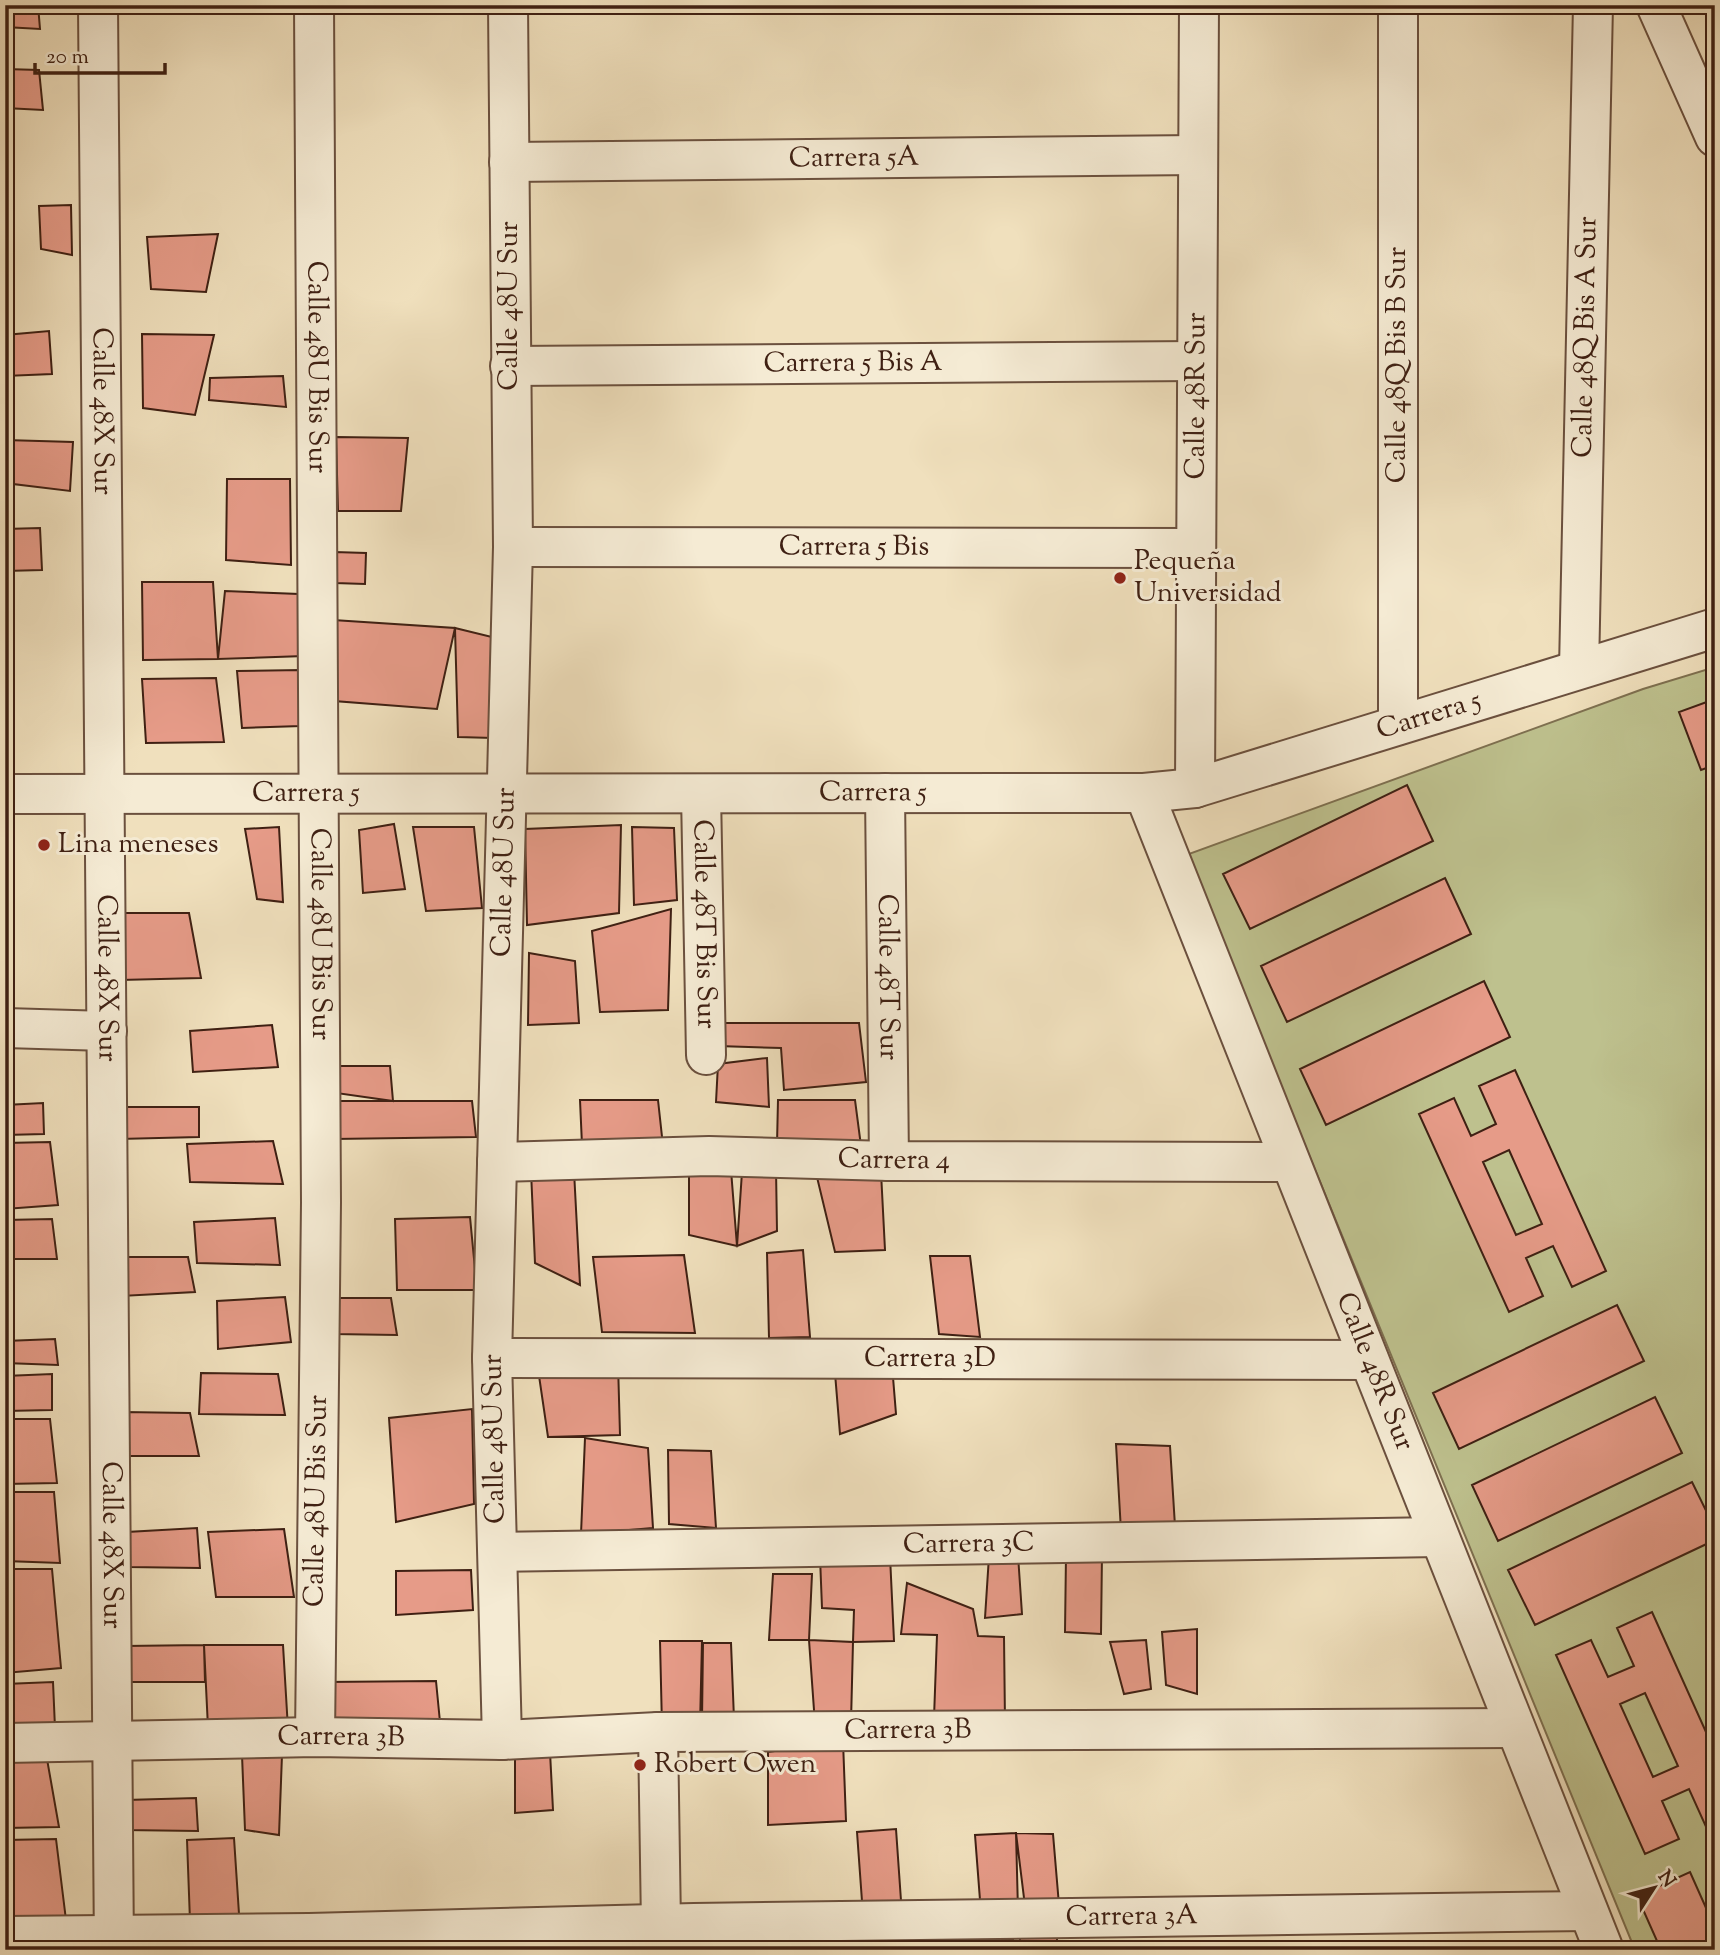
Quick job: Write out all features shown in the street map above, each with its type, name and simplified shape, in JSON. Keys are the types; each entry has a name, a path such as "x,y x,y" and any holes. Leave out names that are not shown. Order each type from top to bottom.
{"street":[{"name":"Calle 48X Sur","path":"99,5 114,1942"},
{"name":"Calle 48U Sur","path":"502,1740 492,1358 513,547 508,5"},
{"name":"Calle 48R Sur","path":"1195,788 1199,5"},
{"name":"Calle 48Q Bis B Sur","path":"1398,5 1398,725"},
{"name":"Calle 48Q Bis A Sur","path":"1579,669 1593,5"},
{"path":"1656,5 1715,137"},
{"name":"Calle 48U Bis Sur","path":"316,1737 321,1202 321,6"},
{"name":"Carrera 5A","path":"509,162 1198,155"},
{"name":"Carrera 5 Bis A","path":"510,366 1197,361"},
{"name":"Carrera 5 Bis","path":"513,547 1196,548"},
{"name":"Carrera 5","path":"5,794 1144,793 1195,788 1715,628"},
{"name":"Calle 48T Sur","path":"885,793 889,1161"},
{"name":"Calle 48R Sur","path":"1144,793 1604,1950"},
{"name":"Calle 48T Bis Sur","path":"701,794 706,1055"},
{"path":"5,1028 107,1031"},
{"name":"Carrera 4","path":"497,1162 709,1156 889,1161 1290,1162"},
{"name":"Carrera 3D","path":"492,1358 1368,1360"},
{"name":"Carrera 3C","path":"498,1552 1439,1537"},
{"name":"Carrera 3B","path":"5,1743 316,1737 502,1740 657,1732 1515,1728"},
{"path":"657,1732 683,1933"},
{"name":"Carrera 3A","path":"5,1936 114,1942 152,1936 309,1933 683,1933 1588,1911"}],"green space":[{"path":"1715,667 1715,1950 1635,1950 1186,855 1643,689"}],"building":[{"path":"5,5 38,5 40,29 5,27"},
{"path":"5,69 39,70 43,110 5,108"},
{"path":"71,205 72,255 41,249 39,206"},
{"path":"218,234 206,292 151,289 147,237"},
{"path":"49,331 52,374 5,376 5,335"},
{"path":"142,334 214,335 195,415 143,408"},
{"path":"283,376 286,407 209,400 210,378"},
{"path":"336,437 408,438 401,511 338,511"},
{"path":"5,440 73,442 70,491 5,483"},
{"path":"227,479 290,479 291,565 226,560"},
{"path":"40,528 42,570 5,571 5,529"},
{"path":"334,552 366,553 365,584 335,583"},
{"path":"142,582 213,582 218,659 143,660"},
{"path":"225,591 299,594 304,656 218,659"},
{"path":"333,620 455,628 437,709 334,701"},
{"path":"455,628 496,638 493,738 458,737"},
{"path":"302,670 301,726 242,728 237,671"},
{"path":"216,678 224,742 146,743 142,679"},
{"path":"1715,699 1715,765 1701,770 1679,712"},
{"path":"1407,785 1433,841 1250,929 1223,874"},
{"path":"394,824 405,889 363,893 359,830"},
{"path":"621,825 619,913 527,925 525,829"},
{"path":"279,827 283,902 257,899 245,829"},
{"path":"413,827 474,827 482,908 426,911"},
{"path":"632,827 674,828 677,900 634,905"},
{"path":"1445,878 1471,934 1287,1022 1261,966"},
{"path":"671,909 668,1010 600,1012 592,931"},
{"path":"119,913 189,913 201,978 120,980"},
{"path":"529,953 575,961 579,1023 528,1025"},
{"path":"1484,981 1510,1037 1326,1125 1300,1069"},
{"path":"717,1023 859,1023 866,1082 784,1090 781,1048 718,1046"},
{"path":"272,1025 278,1067 193,1072 190,1031"},
{"path":"767,1058 769,1107 716,1102 718,1064"},
{"path":"329,1066 390,1066 393,1101 329,1092"},
{"path":"1515,1070 1606,1271 1572,1287 1553,1246 1526,1258 1543,1296 1509,1312 1419,1114 1454,1098 1471,1136 1496,1124 1479,1086","holes":["1509,1150 1542,1224 1516,1235 1483,1162"]},
{"path":"580,1100 658,1100 663,1146 582,1145"},
{"path":"778,1100 855,1100 861,1146 777,1144"},
{"path":"332,1101 472,1101 476,1137 333,1139"},
{"path":"43,1103 44,1134 5,1135 5,1105"},
{"path":"121,1107 199,1107 199,1137 119,1139"},
{"path":"273,1141 283,1184 190,1182 187,1144"},
{"path":"50,1142 58,1205 5,1209 5,1143"},
{"path":"689,1166 731,1170 737,1246 689,1235"},
{"path":"776,1169 777,1231 737,1246 742,1172"},
{"path":"531,1171 574,1171 580,1285 535,1263"},
{"path":"881,1172 885,1250 835,1252 816,1173"},
{"path":"470,1217 477,1290 397,1290 395,1219"},
{"path":"275,1218 280,1265 197,1263 194,1222"},
{"path":"52,1219 57,1259 5,1259 5,1220"},
{"path":"803,1250 810,1337 769,1338 767,1253"},
{"path":"684,1255 695,1333 602,1332 593,1257"},
{"path":"930,1256 970,1256 980,1337 939,1334"},
{"path":"119,1257 188,1257 195,1292 121,1296"},
{"path":"285,1297 291,1342 218,1349 217,1301"},
{"path":"332,1298 391,1298 397,1335 333,1334"},
{"path":"1617,1305 1644,1361 1459,1449 1433,1393"},
{"path":"55,1339 58,1365 5,1363 5,1341"},
{"path":"618,1363 620,1435 548,1437 538,1369"},
{"path":"892,1365 896,1414 840,1434 835,1373"},
{"path":"201,1373 278,1374 285,1415 199,1414"},
{"path":"52,1374 52,1410 5,1411 5,1376"},
{"path":"1655,1397 1682,1453 1498,1541 1472,1485"},
{"path":"472,1409 474,1504 396,1522 389,1418"},
{"path":"123,1412 190,1413 199,1456 121,1456"},
{"path":"5,1419 50,1419 57,1483 5,1484"},
{"path":"585,1438 648,1448 653,1528 581,1534"},
{"path":"1116,1444 1170,1446 1175,1526 1121,1531"},
{"path":"668,1450 711,1451 716,1528 669,1524"},
{"path":"1692,1482 1715,1529 1715,1540 1535,1625 1508,1570"},
{"path":"5,1492 54,1492 60,1563 5,1561"},
{"path":"197,1528 200,1568 128,1567 127,1532"},
{"path":"284,1529 294,1597 216,1597 208,1532"},
{"path":"1102,1554 1101,1634 1065,1632 1066,1555"},
{"path":"1018,1555 1022,1614 985,1618 989,1556"},
{"path":"890,1556 894,1641 853,1642 854,1610 822,1608 820,1557"},
{"path":"5,1569 52,1569 61,1668 5,1673"},
{"path":"471,1570 473,1610 396,1615 396,1571"},
{"path":"773,1574 812,1574 809,1640 769,1640"},
{"path":"907,1583 973,1609 978,1636 1004,1637 1005,1722 934,1718 937,1635 901,1634"},
{"path":"1652,1612 1715,1752 1715,1825 1707,1829 1689,1789 1662,1801 1679,1839 1645,1854 1556,1655 1591,1640 1608,1677 1634,1666 1617,1628","holes":["1645,1693 1678,1766 1653,1777 1620,1704"]},
{"path":"1197,1629 1197,1694 1166,1685 1162,1632"},
{"path":"809,1640 853,1642 851,1722 815,1724"},
{"path":"1146,1640 1151,1689 1124,1694 1110,1642"},
{"path":"660,1641 702,1641 700,1726 662,1727"},
{"path":"703,1643 731,1643 734,1719 702,1720"},
{"path":"204,1645 283,1645 288,1729 208,1728"},
{"path":"204,1645 205,1682 126,1682 125,1646"},
{"path":"436,1681 440,1722 325,1726 324,1682"},
{"path":"53,1682 55,1728 5,1728 5,1684"},
{"path":"843,1741 846,1821 768,1825 768,1752"},
{"path":"515,1751 550,1752 553,1810 515,1813"},
{"path":"242,1755 282,1755 279,1835 245,1830"},
{"path":"5,1759 47,1759 59,1827 5,1828"},
{"path":"196,1798 198,1831 124,1830 126,1800"},
{"path":"896,1829 902,1915 863,1915 857,1832"},
{"path":"1016,1833 1018,1911 981,1913 975,1835"},
{"path":"1016,1833 1053,1834 1059,1905 1025,1906"},
{"path":"234,1838 239,1914 190,1921 187,1840"},
{"path":"56,1839 66,1920 5,1922 5,1840"},
{"path":"1690,1872 1715,1928 1715,1950 1661,1950 1637,1896"},
{"path":"1057,1934 1057,1950 1020,1950 1020,1938"},
{"path":"812,1937 812,1950 774,1950 772,1941"},
{"path":"1013,1939 1013,1950 977,1950 977,1940"},
{"path":"1193,1941 1194,1950 1104,1950 1104,1946"},
{"path":"897,1943 941,1945 941,1950 897,1950"}],"place":[{"name":"Pequeña Universidad","path":"1120,578"},
{"name":"Lina meneses","path":"44,845"},
{"name":"Robert Owen","path":"640,1765"}]}
